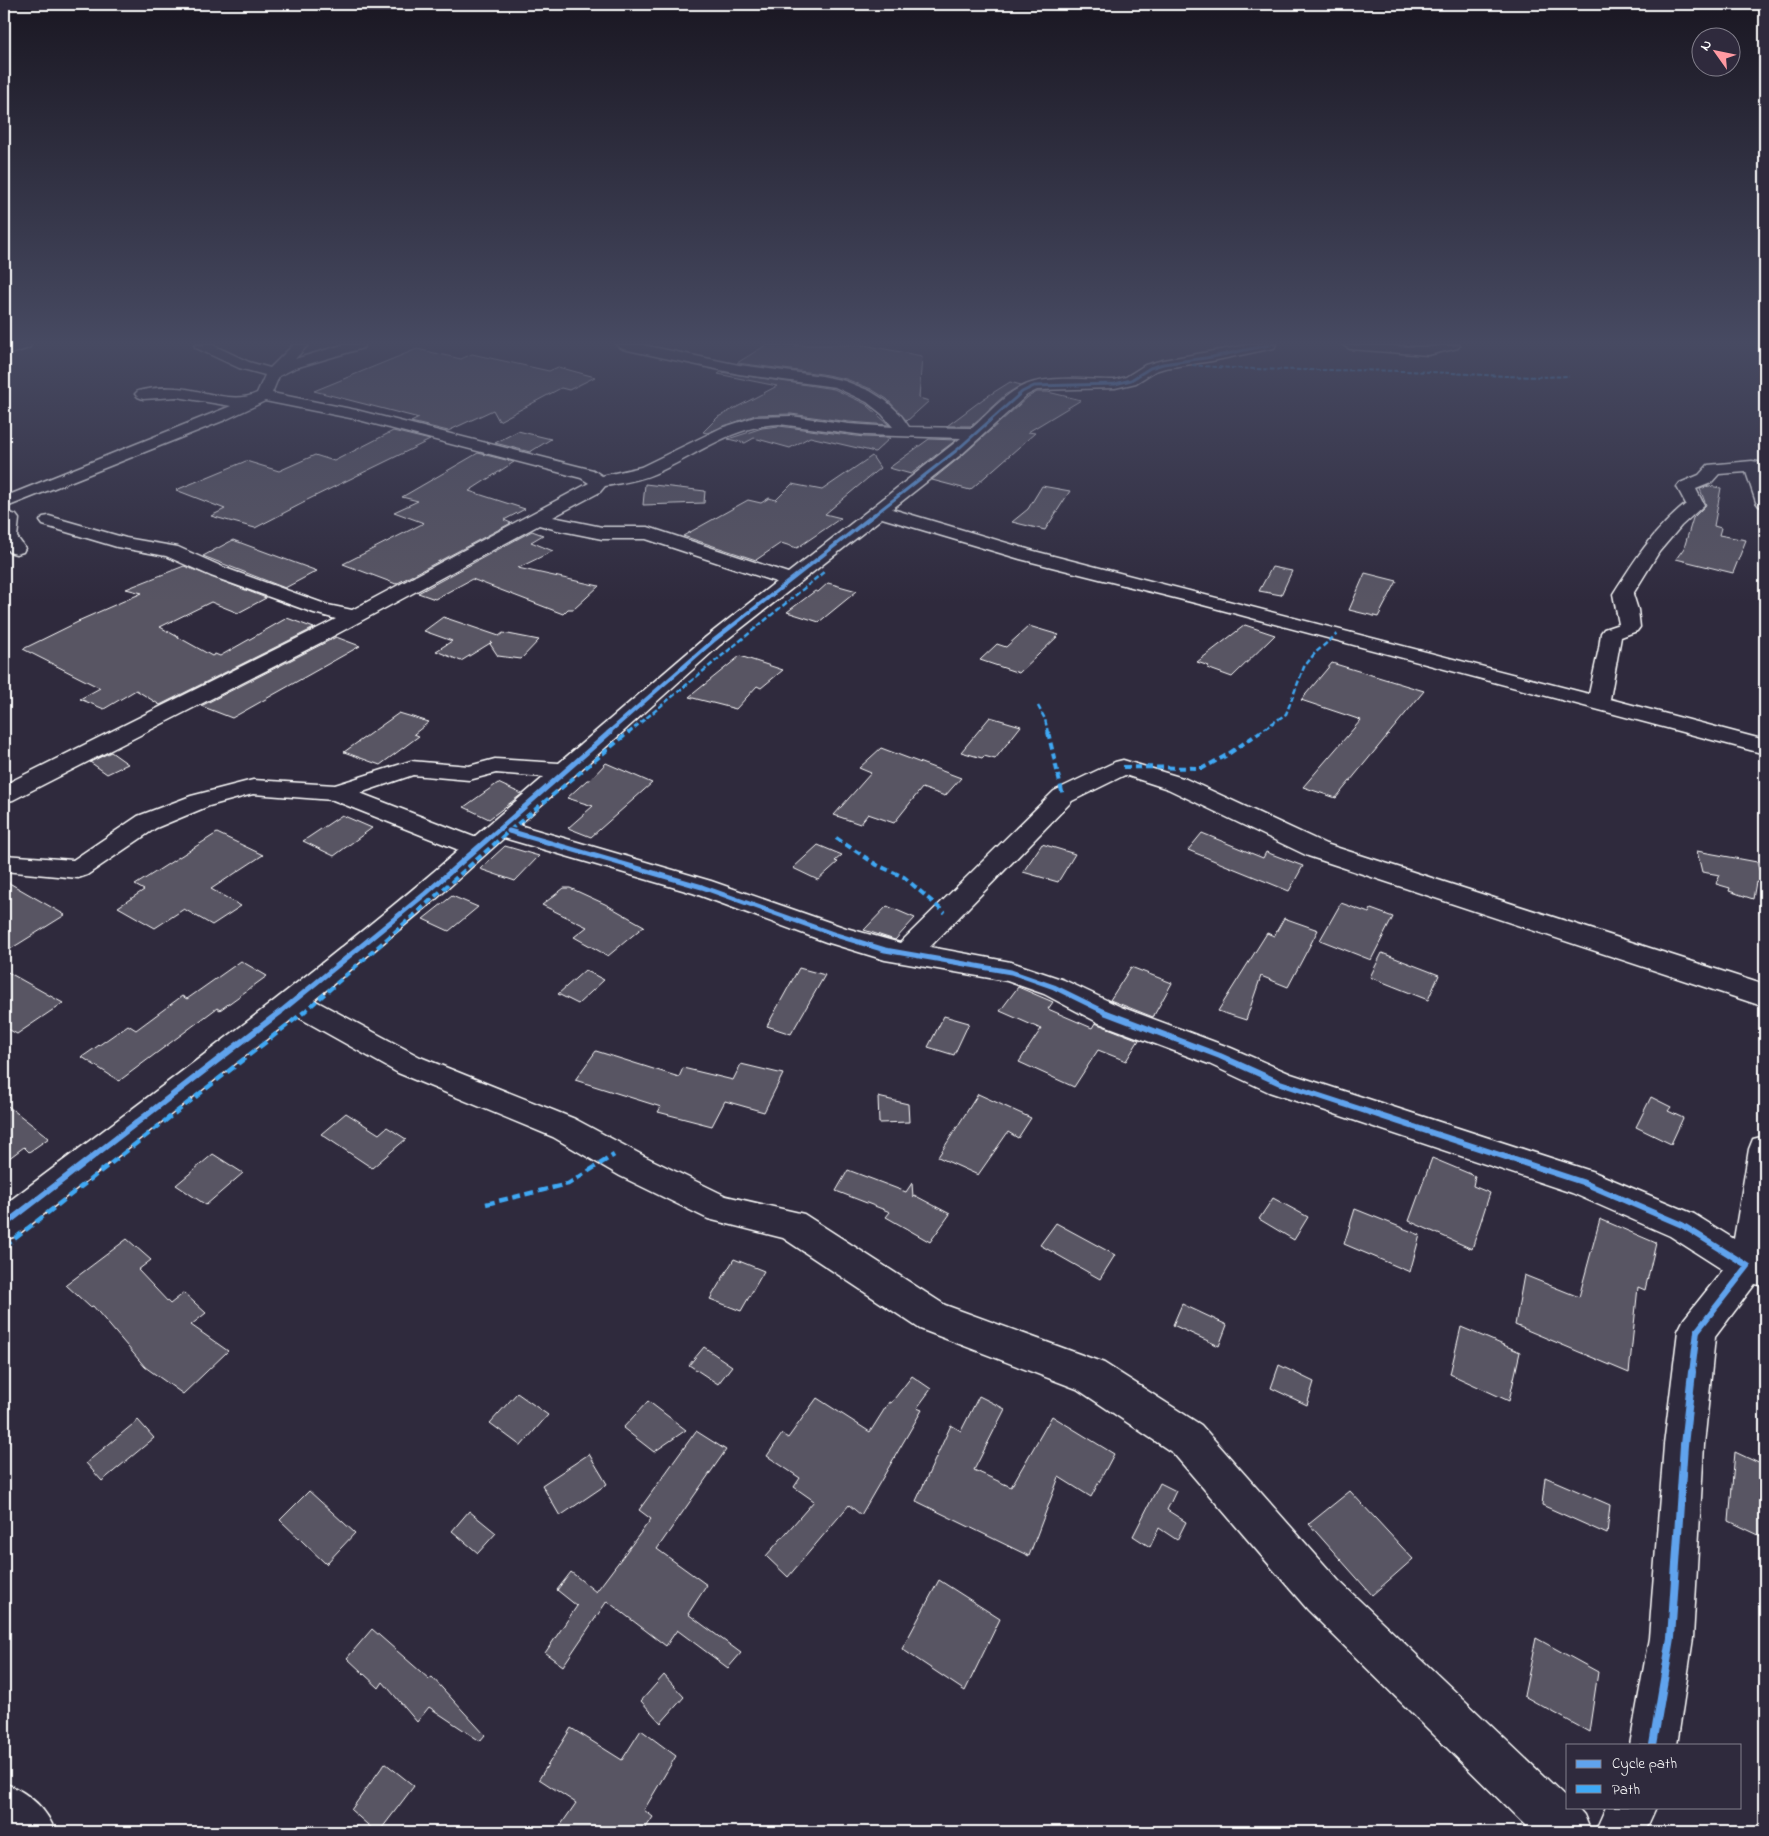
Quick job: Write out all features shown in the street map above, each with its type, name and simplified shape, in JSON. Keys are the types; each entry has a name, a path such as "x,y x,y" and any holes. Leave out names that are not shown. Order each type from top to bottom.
{"street":[{"path":"4,503 186,431"},
{"path":"415,431 567,468 587,474 599,482"},
{"path":"4,795 354,618 489,541 538,518 594,488 599,482 647,471 728,431"},
{"path":"879,431 974,433"},
{"path":"4,1225 268,1022 426,894 713,642 789,580 957,450 977,431"},
{"path":"1598,703 1610,648 1611,633 1630,627 1628,610 1623,594 1650,549 1675,522 1695,505 1686,487 1705,479 1714,469 1752,466 1765,502"},
{"path":"879,511 1028,555 1765,747"},
{"path":"4,516 10,519 8,537 16,548"},
{"path":"538,518 557,525 602,532 648,533 789,580"},
{"path":"49,521 124,543 171,551 218,572 354,618"},
{"path":"336,793 411,768 469,772 495,766 566,771"},
{"path":"906,953 1063,796 1123,767 1177,784 1317,850 1765,996"},
{"path":"4,863 78,870 148,822 200,801 253,787 336,793 478,848"},
{"path":"509,831 702,888 836,935 885,950 1011,972 1054,987 1110,1015 1220,1056 1280,1082 1582,1182 1682,1225 1757,1268"},
{"path":"307,1009 409,1065 564,1128 632,1166 720,1209 792,1225 933,1317 1090,1376 1187,1439 1323,1595 1567,1832"},
{"path":"1653,1744 1671,1638 1684,1445 1697,1331 1757,1268 1765,1149"},
{"path":"4,1807 31,1832"},
{"path":"1619,1832 1631,1808"}],"building":[{"path":"393,431 430,440 303,502 305,502 255,528 211,516 225,509 176,490 246,461 279,471 315,455 334,461"},
{"path":"518,431 551,439 530,452 495,443"},
{"path":"754,431 815,431 864,437 890,438 875,452 810,437 790,448 754,438 745,443 728,439"},
{"path":"990,431 1030,431 1028,432 1035,433 970,490 932,480"},
{"path":"929,439 956,440 911,474 889,468"},
{"path":"478,453 514,462 469,491 525,509 504,520 511,523 396,584 343,564 424,523 394,512 418,501 402,497"},
{"path":"872,456 880,468 825,514 841,518 797,548 781,543 756,560 683,536 748,500 761,503 769,498 776,500 792,484 822,490"},
{"path":"645,484 705,491 704,503 643,505"},
{"path":"1042,486 1070,491 1045,530 1012,522 1028,509"},
{"path":"1709,486 1721,488 1714,526 1721,528 1719,535 1746,540 1733,573 1676,559 1684,548 1693,518 1706,505 1700,489"},
{"path":"532,531 543,535 531,542 553,551 518,568 599,586 574,609 568,609 563,614 472,579 435,599 418,593"},
{"path":"233,540 317,571 285,588 203,556"},
{"path":"184,566 266,598 238,613 211,602 160,627 212,656 215,654 220,656 287,618 314,628 160,705 136,690 104,709 80,699 100,688 23,649 80,621 78,621 142,593 126,589"},
{"path":"1272,567 1292,571 1281,595 1259,591"},
{"path":"1365,573 1397,581 1378,617 1349,610"},
{"path":"828,583 857,591 819,622 787,612 815,591 818,592"},
{"path":"443,617 499,636 503,633 539,640 521,659 498,656 490,644 492,642 461,661 436,651 452,641 424,631"},
{"path":"1245,625 1275,635 1232,677 1207,668 1209,666 1197,662"},
{"path":"1029,626 1059,635 1019,673 980,660 997,644 1006,647"},
{"path":"336,637 360,646 232,718 201,706"},
{"path":"740,656 783,670 761,688 757,686 736,709 689,697"},
{"path":"1332,663 1424,691 1336,798 1303,787 1361,720 1301,700"},
{"path":"399,713 429,722 414,734 419,736 380,765 344,752"},
{"path":"990,717 1021,726 995,759 984,756 982,758 961,752"},
{"path":"881,748 961,778 945,796 922,788 894,823 868,814 860,824 834,815 871,773 859,768"},
{"path":"111,752 128,764 107,774 90,762"},
{"path":"606,763 652,783 591,837 568,828 593,806 567,798 587,780 590,780"},
{"path":"498,783 522,794 489,819 464,807"},
{"path":"342,815 372,828 334,856 303,841"},
{"path":"217,833 263,855 211,889 241,906 212,925 184,909 155,928 118,907 144,890 135,885"},
{"path":"1202,833 1263,858 1266,852 1303,866 1289,891 1188,850"},
{"path":"1042,844 1075,854 1058,882 1023,872"},
{"path":"818,845 842,855 835,861 838,862 818,880 793,868"},
{"path":"505,846 539,856 515,881 480,869"},
{"path":"1697,851 1757,862 1763,884 1756,882 1753,899 1729,891 1730,888 1716,884 1720,875 1702,872"},
{"path":"4,880 65,915 4,953"},
{"path":"564,888 570,888 605,904 644,926 608,956 574,937 587,927 542,905"},
{"path":"452,896 478,907 449,931 423,919"},
{"path":"1341,903 1369,913 1371,909 1393,917 1371,960 1320,940"},
{"path":"887,906 915,918 895,940 864,930"},
{"path":"1284,918 1318,930 1288,987 1261,976 1246,1020 1218,1011 1267,933 1274,936"},
{"path":"1382,953 1439,975 1428,1000 1370,977"},
{"path":"241,961 267,976 220,1010 217,1008 119,1081 82,1057 128,1025 136,1030 182,996 187,999"},
{"path":"1131,967 1172,983 1153,1017 1110,1000"},
{"path":"799,968 825,975 791,1034 767,1026"},
{"path":"4,970 63,1003 17,1034 4,1027"},
{"path":"585,970 604,980 578,1004 558,994"},
{"path":"1018,987 1053,1002 1048,1009 1092,1028 1095,1023 1139,1040 1126,1061 1098,1050 1074,1087 1019,1062 1041,1029 1000,1011"},
{"path":"944,1016 969,1023 954,1055 928,1047"},
{"path":"596,1051 679,1077 683,1068 733,1080 741,1064 783,1074 764,1112 725,1101 712,1126 658,1112 661,1107 575,1080"},
{"path":"978,1094 1031,1118 1018,1138 1008,1132 978,1175 938,1157"},
{"path":"878,1097 908,1104 909,1122 879,1123"},
{"path":"1651,1097 1671,1107 1668,1111 1683,1118 1671,1144 1636,1127"},
{"path":"4,1103 49,1138 29,1152 24,1147 4,1162"},
{"path":"346,1113 379,1134 387,1127 406,1139 372,1168 321,1134"},
{"path":"213,1154 243,1173 206,1205 176,1185"},
{"path":"1432,1158 1475,1176 1473,1186 1490,1193 1472,1249 1409,1221"},
{"path":"848,1170 906,1192 912,1183 913,1197 914,1195 950,1214 930,1242 886,1217 890,1212 836,1191"},
{"path":"1273,1198 1308,1217 1294,1240 1259,1219"},
{"path":"1355,1209 1420,1235 1410,1272 1344,1244"},
{"path":"1600,1219 1656,1243 1645,1290 1638,1287 1629,1373 1515,1325 1524,1275 1579,1297"},
{"path":"1056,1223 1115,1255 1100,1279 1040,1245"},
{"path":"127,1239 151,1260 138,1270 170,1304 184,1293 206,1313 191,1325 228,1351 183,1394 145,1367 93,1306 90,1307 66,1285"},
{"path":"734,1259 764,1271 741,1311 710,1299"},
{"path":"1182,1304 1227,1325 1219,1346 1173,1325"},
{"path":"1461,1327 1520,1352 1509,1401 1450,1374"},
{"path":"704,1347 732,1366 718,1384 689,1365"},
{"path":"1279,1365 1314,1382 1307,1405 1271,1388"},
{"path":"912,1376 931,1389 917,1408 922,1410 861,1515 849,1505 788,1577 766,1556 814,1501 794,1487 800,1478 767,1456 782,1434 788,1438 817,1398 870,1432 889,1402 891,1403"},
{"path":"517,1393 548,1415 521,1446 490,1423"},
{"path":"979,1396 1005,1409 974,1470 1011,1487 1052,1416 1114,1454 1091,1497 1059,1477 1029,1556 916,1501 951,1425 961,1431"},
{"path":"648,1401 686,1430 654,1452 623,1428"},
{"path":"138,1420 154,1438 102,1481 86,1463"},
{"path":"696,1431 726,1450 657,1549 707,1585 688,1614 741,1653 728,1668 677,1630 666,1646 607,1601 563,1666 545,1653 577,1606 557,1590 571,1572 596,1592 651,1519 639,1510"},
{"path":"1735,1452 1765,1466 1765,1538 1729,1521"},
{"path":"589,1454 607,1484 560,1516 542,1485"},
{"path":"1545,1477 1610,1505 1607,1534 1542,1505"},
{"path":"1160,1483 1176,1491 1167,1510 1186,1522 1177,1540 1159,1528 1150,1547 1133,1536"},
{"path":"309,1491 355,1533 326,1564 280,1520"},
{"path":"1350,1491 1413,1559 1372,1595 1309,1524"},
{"path":"469,1511 496,1533 478,1553 452,1531"},
{"path":"939,1580 1000,1619 965,1691 902,1649"},
{"path":"372,1629 429,1679 432,1677 485,1735 480,1741 429,1707 417,1722 383,1682 379,1688 347,1658"},
{"path":"1536,1638 1598,1672 1589,1732 1524,1696"},
{"path":"664,1675 684,1697 661,1723 641,1701"},
{"path":"571,1728 622,1760 641,1730 676,1756 644,1810 653,1817 643,1832 556,1832 576,1803 539,1779"},
{"path":"385,1763 414,1786 379,1832 376,1832 351,1810"}],"marked path":[{"path":"4,1247 303,1013 509,831 825,571"},
{"path":"1123,767 1203,768 1227,755 1286,714 1304,667 1315,653 1337,634"},
{"path":"1038,706 1045,719 1063,796"},
{"path":"836,838 877,865 904,877 945,913"},
{"path":"486,1204 568,1184 614,1155"}],"cycle path":[{"path":"4,1225 268,1022 425,894 713,641 957,450 979,431"},
{"path":"509,831 702,887 836,935 885,950 1011,972 1054,987 1110,1015 1220,1056 1280,1083 1582,1182 1682,1225 1748,1266 1697,1331 1684,1445 1671,1638 1653,1744"}]}
